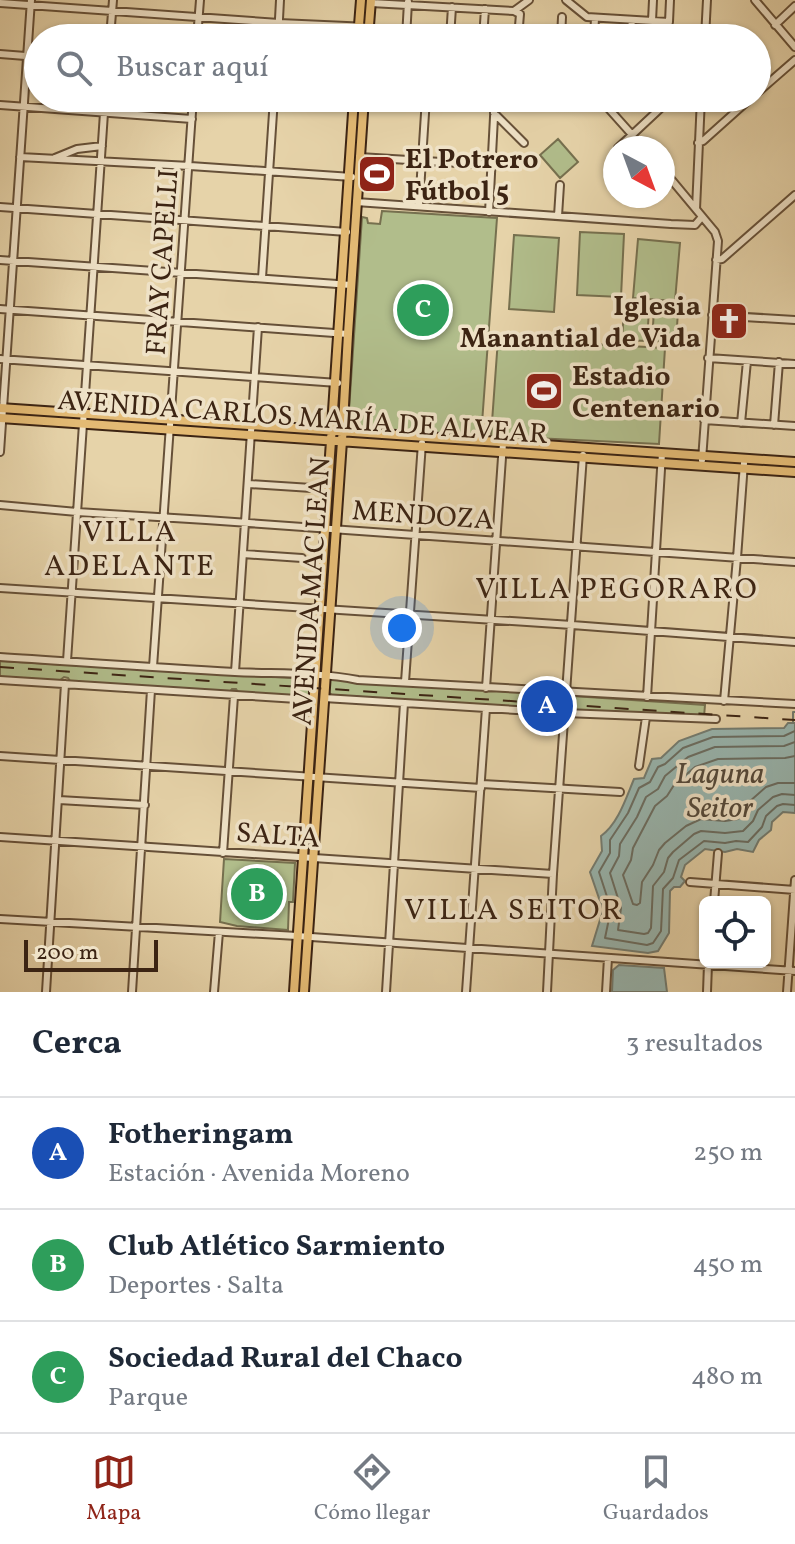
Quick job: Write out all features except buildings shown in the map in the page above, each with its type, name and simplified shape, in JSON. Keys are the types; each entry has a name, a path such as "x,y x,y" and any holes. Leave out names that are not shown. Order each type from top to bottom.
{"main road":[{"path":"364,24 367,1"},
{"name":"AVENIDA MAC LEAN","path":"304,992 303,857 330,435 351,285 356,202 354,112"},
{"name":"AVENIDA MAC LEAN","path":"294,992 314,858 346,384 341,284 344,232 359,157 363,112"},
{"name":"AVENIDA CARLOS MARÍA DE ALVEAR","path":"1,413 583,452 743,466 795,467"},
{"name":"AVENIDA CARLOS MARÍA DE ALVEAR","path":"662,458 702,458 795,467"},
{"name":"AVENIDA CARLOS MARÍA DE ALVEAR","path":"702,458 743,466"},
{"path":"313,700 324,698"}],"street":[{"path":"111,24 113,0"},
{"path":"198,24 200,0"},
{"path":"279,23 280,0"},
{"path":"514,11 529,0"},
{"path":"566,0 587,17 669,22 670,0"},
{"path":"652,21 653,0"},
{"path":"706,24 707,0"},
{"path":"755,0 795,47"},
{"path":"367,1 514,11 520,14 519,24"},
{"path":"29,24 31,2"},
{"path":"0,3 31,2 300,24"},
{"path":"407,24 408,2"},
{"path":"775,25 795,6"},
{"path":"451,24 452,7"},
{"path":"484,24 485,9"},
{"path":"562,17 562,24"},
{"path":"595,18 595,24"},
{"path":"632,20 632,24"},
{"path":"0,54 24,57"},
{"path":"771,81 795,60"},
{"path":"0,105 24,106 4,359 0,452"},
{"path":"67,661 104,112 192,119"},
{"name":"FRAY CAPELLI","path":"153,667 192,112"},
{"path":"262,278 273,112"},
{"path":"419,206 425,112"},
{"path":"612,112 632,135 654,112"},
{"path":"696,209 700,112"},
{"path":"698,143 735,112"},
{"path":"494,113 524,143"},
{"path":"489,212 494,113"},
{"path":"53,159 77,149 102,146"},
{"path":"20,157 353,177"},
{"path":"359,157 491,165"},
{"path":"675,184 717,236 702,458"},
{"path":"558,216 560,185"},
{"path":"716,260 722,259 795,195"},
{"path":"356,202 695,225 701,218"},
{"path":"0,207 354,233"},
{"path":"0,260 351,285"},
{"path":"0,309 343,333"},
{"path":"712,315 795,320"},
{"path":"235,672 258,327"},
{"path":"708,358 795,364"},
{"path":"4,359 346,384"},
{"path":"741,423 747,361"},
{"path":"774,425 779,362"},
{"path":"704,420 795,426"},
{"path":"405,682 422,442"},
{"path":"486,688 503,447"},
{"path":"547,992 583,452"},
{"path":"647,697 662,458"},
{"path":"724,701 743,466"},
{"path":"249,484 327,489"},
{"name":"MENDOZA","path":"0,505 795,562"},
{"path":"243,554 302,558"},
{"path":"0,588 795,642"},
{"path":"0,657 235,672 326,674 358,680 566,693 795,704"},
{"path":"0,680 313,700"},
{"path":"46,992 65,684"},
{"path":"132,992 151,690"},
{"path":"223,853 234,696"},
{"path":"324,698 716,719"},
{"path":"386,992 404,703"},
{"path":"466,992 486,708"},
{"path":"639,766 646,717"},
{"path":"0,756 399,782 620,792"},
{"path":"59,800 145,805"},
{"name":"SALTA","path":"0,837 553,874"},
{"path":"715,896 718,853"},
{"path":"787,992 792,971 795,880"},
{"path":"690,882 795,890"},
{"path":"0,919 699,963"},
{"path":"214,992 219,932"},
{"path":"606,992 608,958"},
{"path":"707,992 708,968"},
{"path":"756,968 792,971"}],"green space":[{"path":"558,139 578,162 560,178 540,155"},
{"path":"382,211 497,218 481,437 351,428 348,425 362,217 367,218 368,223 380,224"},
{"path":"580,232 624,234 621,297 577,295"},
{"path":"514,235 559,238 554,312 509,309"},
{"path":"638,239 680,243 675,301 633,298"},
{"path":"624,309 649,310 647,341 622,340"},
{"path":"654,310 678,311 676,342 652,341"},
{"path":"498,339 665,348 659,444 491,436"},
{"path":"0,661 310,679 309,694 306,697 232,689 228,694 70,681 64,677 59,681 0,678"},
{"path":"330,679 352,681 560,695 563,706 560,710 332,695 328,692"},
{"path":"573,696 705,705 704,717 573,711 568,709 568,699"},
{"path":"224,859 295,863 288,930 220,922"}],"water":[{"name":"Laguna Seitor","path":"788,723 795,723 795,813 783,812 772,822 771,830 759,840 753,852 705,849 685,865 681,877 685,881 670,891 669,933 658,951 648,953 592,946 603,910 590,872 602,851 601,836 617,818 634,779 644,778 652,759 661,758 679,741 712,729 784,728"},
{"path":"619,965 664,968 667,992 612,992 613,970"}],"waterway":[{"path":"793,723 795,712"}],"railway":[{"path":"0,667 795,720"}],"place":[{"name":"El Potrero Fútbol 5","path":"377,174"},
{"name":"Sociedad Rural del Chaco","path":"423,310"},
{"name":"Iglesia Manantial de Vida","path":"729,321"},
{"name":"Estadio Centenario","path":"544,391"},
{"name":"Fotheringam","path":"547,706"},
{"name":"Club Atlético Sarmiento","path":"257,894"}],"district":[{"name":"VILLA ADELANTE","path":"130,548"},
{"name":"VILLA PEGORARO","path":"617,588"},
{"name":"VILLA SEITOR","path":"514,909"}]}
